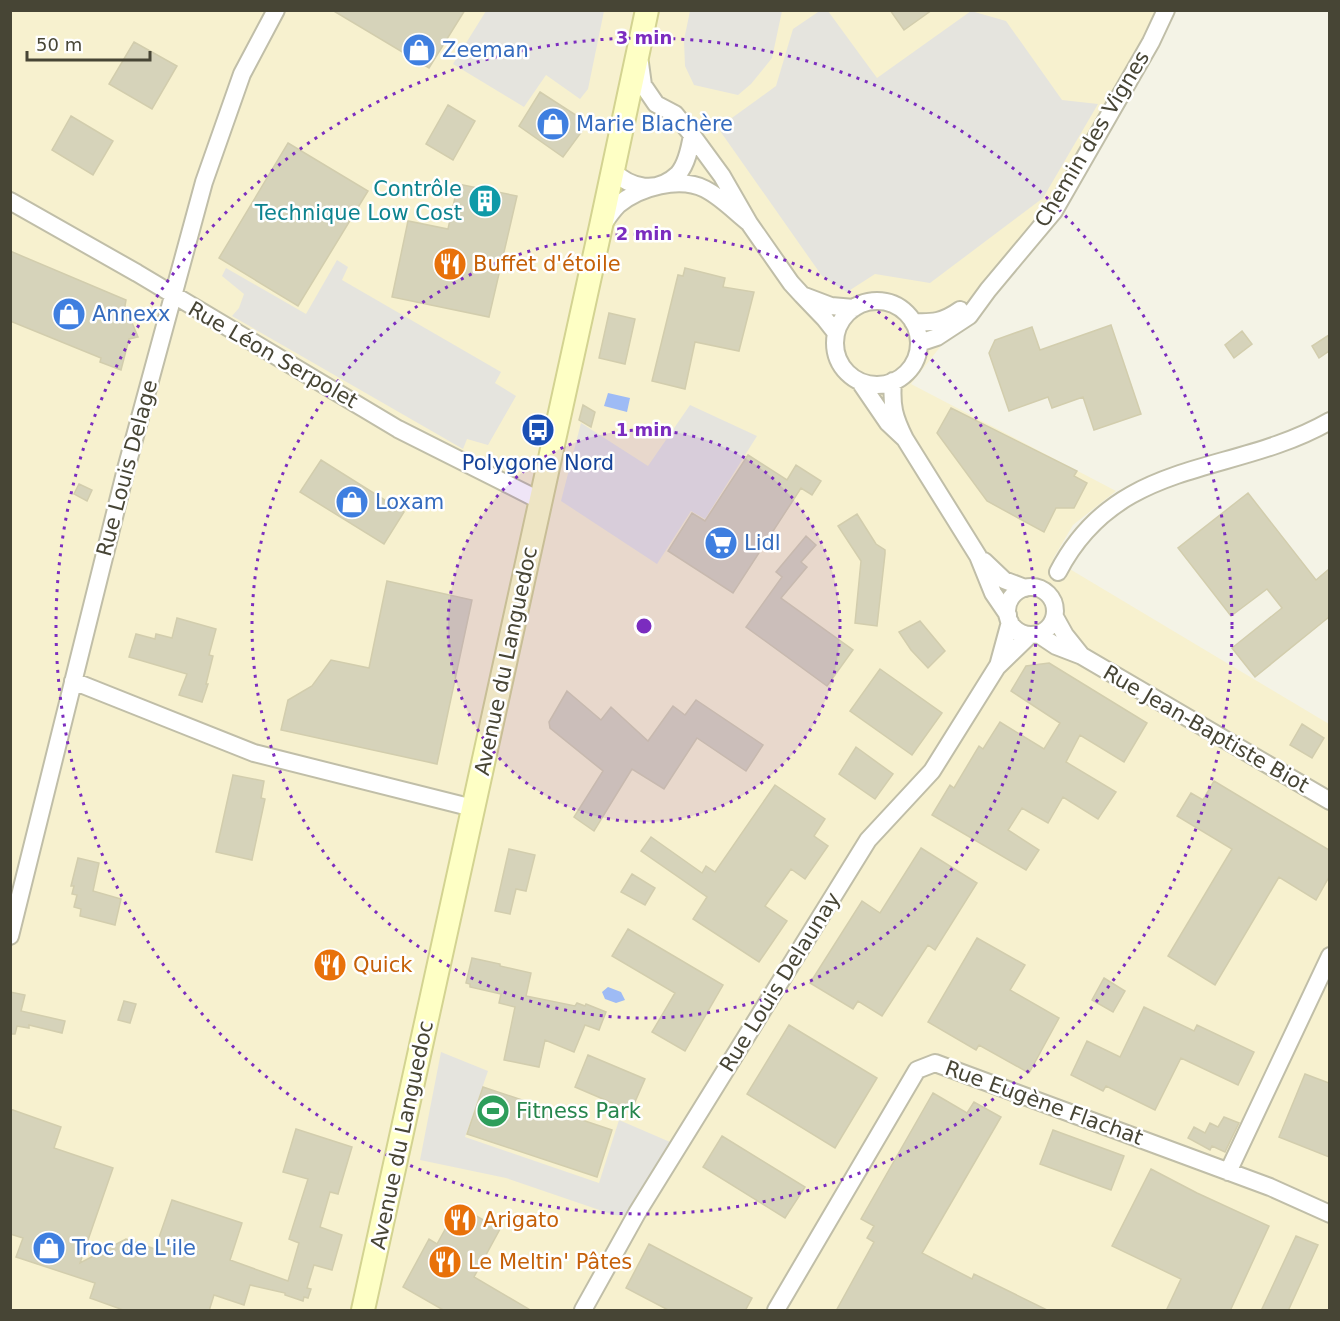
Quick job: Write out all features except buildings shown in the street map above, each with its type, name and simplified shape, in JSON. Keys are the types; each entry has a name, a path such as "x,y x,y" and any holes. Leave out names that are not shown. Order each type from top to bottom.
{"main road":[{"name":"Avenue du Languedoc","path":"363,1311 647,10"}],"street":[{"name":"Rue Louis Delage","path":"11,928 126,469 204,182 227,111 242,74 276,10"},
{"name":"Chemin des Vignes","path":"918,343 937,337 969,316 1054,211 1151,42 1166,10"},
{"path":"638,47 643,84 656,104 675,114 692,135 722,176 749,223 791,283 836,333"},
{"path":"624,113 637,107 656,104"},
{"path":"601,226 617,206 635,194 657,186 678,173 689,153 692,135"},
{"path":"612,170 623,180 638,186 682,183 705,189 749,223"},
{"name":"Rue Léon Serpolet","path":"10,201 137,273 398,429 541,501"},
{"name":"Chemin des Vignes","path":"913,322 933,323 949,317 988,290"},
{"path":"802,295 831,306 854,308"},
{"path":"860,382 876,385 893,381 906,373 915,359 918,343 913,322 892,304 876,301 860,304 854,308 837,327 834,343 837,359 847,373 860,382 888,423 906,439"},
{"path":"893,381 891,401 895,419 906,439 978,556 993,593 1009,618 1020,632 1034,635 1048,628 1055,611 1058,572 1081,536 1102,514 1135,492 1178,473 1284,443 1305,435 1329,421"},
{"path":"978,556 1004,580 1047,592 1055,611"},
{"path":"1009,618 1010,602 1013,596 1058,572"},
{"name":"Rue Jean-Baptiste Biot","path":"1055,611 1065,635 1082,656"},
{"name":"Rue Louis Delaunay","path":"998,667 1009,618"},
{"name":"Rue Louis Delaunay","path":"583,1311 637,1213 868,840 932,771 998,667 1034,635"},
{"name":"Rue Jean-Baptiste Biot","path":"1034,635 1082,656 1329,801"},
{"path":"73,681 254,753 474,808"},
{"path":"1228,1172 1329,956"},
{"name":"Rue Eugène Flachat","path":"776,1311 917,1070 935,1063 1269,1187 1329,1214"}],"shaded area":[{"path":"821,10 828,11 877,78 971,11 1006,21 1062,100 1098,104 1043,198 930,283 875,274 847,292 822,276 718,128 776,86 793,29"},
{"path":"10,11 1169,11 1057,198 911,384 1116,491 1073,525 1053,559 1329,724 1329,1310 11,1310"},
{"path":"486,11 604,11 588,89 580,99 546,75 524,107 453,64"},
{"path":"690,11 782,11 772,58 751,84 738,95 694,85 685,66 684,40"},
{"path":"337,260 348,267 342,280 501,372 495,383 516,396 488,445 467,439 463,449 232,316 239,308 244,294 222,276 226,268 306,314"},
{"path":"690,405 757,436 705,519 691,511 657,564 561,501 581,423 648,466"},
{"path":"441,1052 488,1071 465,1137 599,1183 619,1120 670,1142 626,1216 614,1215 506,1178 420,1160"}],"water":[{"path":"608,393 630,398 627,412 604,406"},
{"path":"608,987 621,992 625,1000 616,1003 605,999 602,992"}],"place":[{"name":"Zeeman","path":"419,50"},
{"name":"Marie Blachère","path":"553,124"},
{"name":"Contrôle Technique Low Cost","path":"485,201"},
{"name":"Buffet d'étoile","path":"450,264"},
{"name":"Annexx","path":"69,314"},
{"name":"Polygone Nord","path":"538,430"},
{"name":"Loxam","path":"352,502"},
{"name":"Lidl","path":"721,543"},
{"name":"Quick","path":"330,965"},
{"name":"Fitness Park","path":"493,1111"},
{"name":"Arigato","path":"460,1220"},
{"name":"Troc de L'ile","path":"49,1248"},
{"name":"Le Meltin' Pâtes","path":"445,1262"}]}
